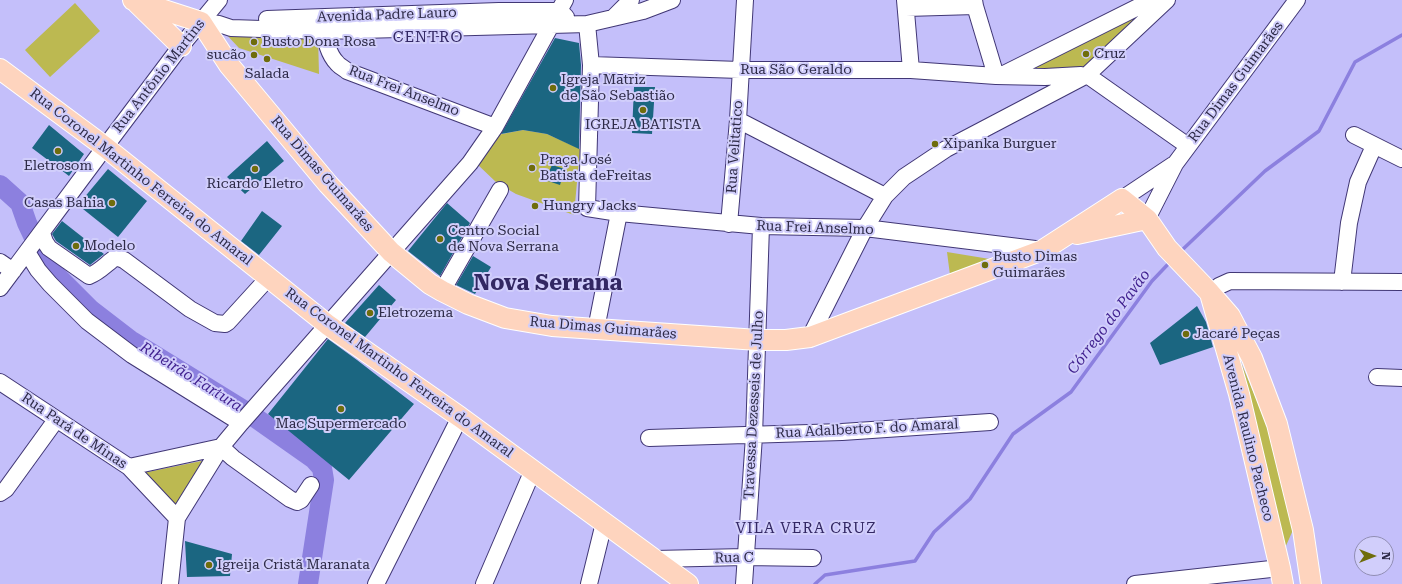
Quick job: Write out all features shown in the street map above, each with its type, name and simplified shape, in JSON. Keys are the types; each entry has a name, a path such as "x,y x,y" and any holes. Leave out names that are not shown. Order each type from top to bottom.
{"main road":[{"path":"134,0 210,23"},
{"path":"134,0 181,46"},
{"name":"Rua Dimas Guimarães","path":"210,23 229,66 328,184 391,252 430,284 442,291 468,304 505,318 552,326 758,340 786,340 810,337 1043,250 1122,199"},
{"name":"Rua Coronel Martinho Ferreira do Amaral","path":"0,68 105,147 328,325 460,417 688,584"},
{"name":"Avenida Raulino Pacheco","path":"1122,199 1147,220 1167,248 1230,316 1252,358 1277,424 1303,530 1311,584"},
{"name":"Rua Dimas Guimarães","path":"1065,236 1147,220"},
{"name":"Avenida Raulino Pacheco","path":"1210,293 1218,326 1240,394 1282,576"},
{"path":"1282,576 1299,543 1303,530"}],"street":[{"name":"Rua Antônio Martins","path":"0,288 181,46 210,23 219,0"},
{"path":"612,18 631,0"},
{"name":"Avenida Padre Lauro","path":"210,23 231,28 323,25 581,24 643,11 672,0"},
{"name":"Rua Velitatico","path":"729,224 738,120 745,0"},
{"path":"911,70 905,4 975,3 998,76 1152,0"},
{"path":"810,337 865,228 884,196 904,178 946,149 1087,75 1167,0"},
{"name":"Rua Dimas Guimarães","path":"1147,220 1175,164 1297,0"},
{"name":"Avenida Padre Lauro","path":"323,25 499,5 563,6"},
{"path":"170,584 177,518 221,447 470,163 495,127 563,6 581,24 590,65"},
{"name":"Rua Frei Anselmo","path":"323,25 330,52 336,62 347,71 495,127"},
{"name":"Rua São Geraldo","path":"590,65 740,70 911,70 998,76 1045,77 1087,75"},
{"name":"Rua Frei Anselmo","path":"590,65 587,208 618,213 729,224 865,228 1043,250"},
{"path":"1087,75 1188,146"},
{"path":"738,120 884,196"},
{"path":"1354,135 1402,159"},
{"path":"1342,282 1349,223 1356,189 1374,146"},
{"name":"Rua Dimas Guimarães","path":"1122,199 1175,164"},
{"path":"442,291 500,190"},
{"path":"596,329 618,213"},
{"name":"Travessa Dezesseis de Julho","path":"744,584 754,436 761,226"},
{"path":"40,234 49,248 89,276 96,273 116,257 124,260 190,309 215,323 225,324 228,322 269,277"},
{"path":"28,251 38,270 87,321 132,355 243,421"},
{"path":"0,262 13,271"},
{"path":"1210,293 1220,286 1230,282 1402,282"},
{"path":"1377,377 1402,378"},
{"name":"Rua Pará de Minas","path":"0,382 56,420 129,466 177,518"},
{"path":"376,584 460,417"},
{"path":"0,493 6,489 56,420"},
{"name":"Rua Adalberto F. do Amaral","path":"649,438 754,436 842,432 990,422"},
{"path":"129,466 221,447"},
{"path":"221,447 233,458 290,500 297,502 301,500 311,485"},
{"path":"484,584 533,470"},
{"path":"589,584 604,523"},
{"name":"Rua C","path":"655,559 745,557 813,558"},
{"path":"1135,584 1282,576"}],"shaded area":[{"path":"1166,0 1085,75 1005,75"},
{"path":"75,3 100,31 50,77 25,50"},
{"path":"224,32 318,36 319,74 239,48"},
{"name":"Praça José Batista deFreitas","path":"523,130 547,134 580,149 574,215 516,194 497,183 477,164 497,135"},
{"path":"947,252 1008,262 951,283"},
{"path":"1224,321 1271,435 1293,530 1285,548"},
{"path":"211,459 173,513 138,474"}],"building":[{"name":"Igreja Matriz de São Sebastião","path":"555,38 579,43 581,65 579,149 547,134 523,130 501,134"},
{"name":"IGREJA BATISTA","path":"634,87 655,87 652,134 632,133"},
{"name":"Eletrosom","path":"49,125 84,154 69,176 32,148"},
{"name":"Ricardo Eletro","path":"267,141 284,161 245,194 227,177"},
{"path":"552,165 565,169 560,185 545,180"},
{"name":"Casas Bahia","path":"108,169 147,201 118,237 78,205"},
{"name":"Centro Social de Nova Serrana","path":"447,203 470,223 440,276 408,251"},
{"path":"262,211 282,226 259,255 241,241"},
{"name":"Modelo","path":"62,221 104,254 90,265 56,241 52,234"},
{"path":"473,256 491,267 475,294 456,285"},
{"name":"Eletrozema","path":"379,285 396,300 365,337 345,323"},
{"name":"Jacaré Peças","path":"1197,306 1206,322 1213,347 1160,365 1150,343"},
{"name":"Mac Supermercado","path":"328,339 414,404 349,480 268,414"},
{"name":"Igreija Cristã Maranata","path":"185,541 232,554 230,576 187,577"}],"waterway":[{"name":"Córrego do Pavão","path":"1180,252 1265,171 1319,131 1355,62 1402,35"},
{"name":"Ribeirão Fartura","path":"0,185 20,203 27,223 44,259 55,274 91,310 130,340 250,414 314,459 322,468 324,480 308,584"},
{"name":"Córrego do Pavão","path":"815,584 825,575 915,561 934,532 970,499 1013,434 1071,392 1152,281 1172,260"}],"place":[{"name":"Busto Dona Rosa","path":"254,42"},
{"name":"Cruz","path":"1086,54"},
{"name":"sucão","path":"254,55"},
{"name":"Salada","path":"267,59"},
{"name":"Igreja Matriz de São Sebastião","path":"553,88"},
{"name":"IGREJA BATISTA","path":"643,110"},
{"name":"Xipanka Burguer","path":"935,144"},
{"name":"Eletrosom","path":"58,151"},
{"name":"Praça José Batista deFreitas","path":"532,168"},
{"name":"Ricardo Eletro","path":"255,169"},
{"name":"Casas Bahia","path":"112,203"},
{"name":"Hungry Jacks","path":"535,206"},
{"name":"Centro Social de Nova Serrana","path":"440,239"},
{"name":"Modelo","path":"76,246"},
{"name":"Busto Dimas Guimarães","path":"985,265"},
{"name":"Eletrozema","path":"370,313"},
{"name":"Jacaré Peças","path":"1186,334"},
{"name":"Mac Supermercado","path":"341,409"},
{"name":"Igreija Cristã Maranata","path":"209,565"}],"district":[{"name":"CENTRO","path":"428,38"},
{"name":"Nova Serrana","path":"548,284"},
{"name":"VILA VERA CRUZ","path":"806,529"}]}
